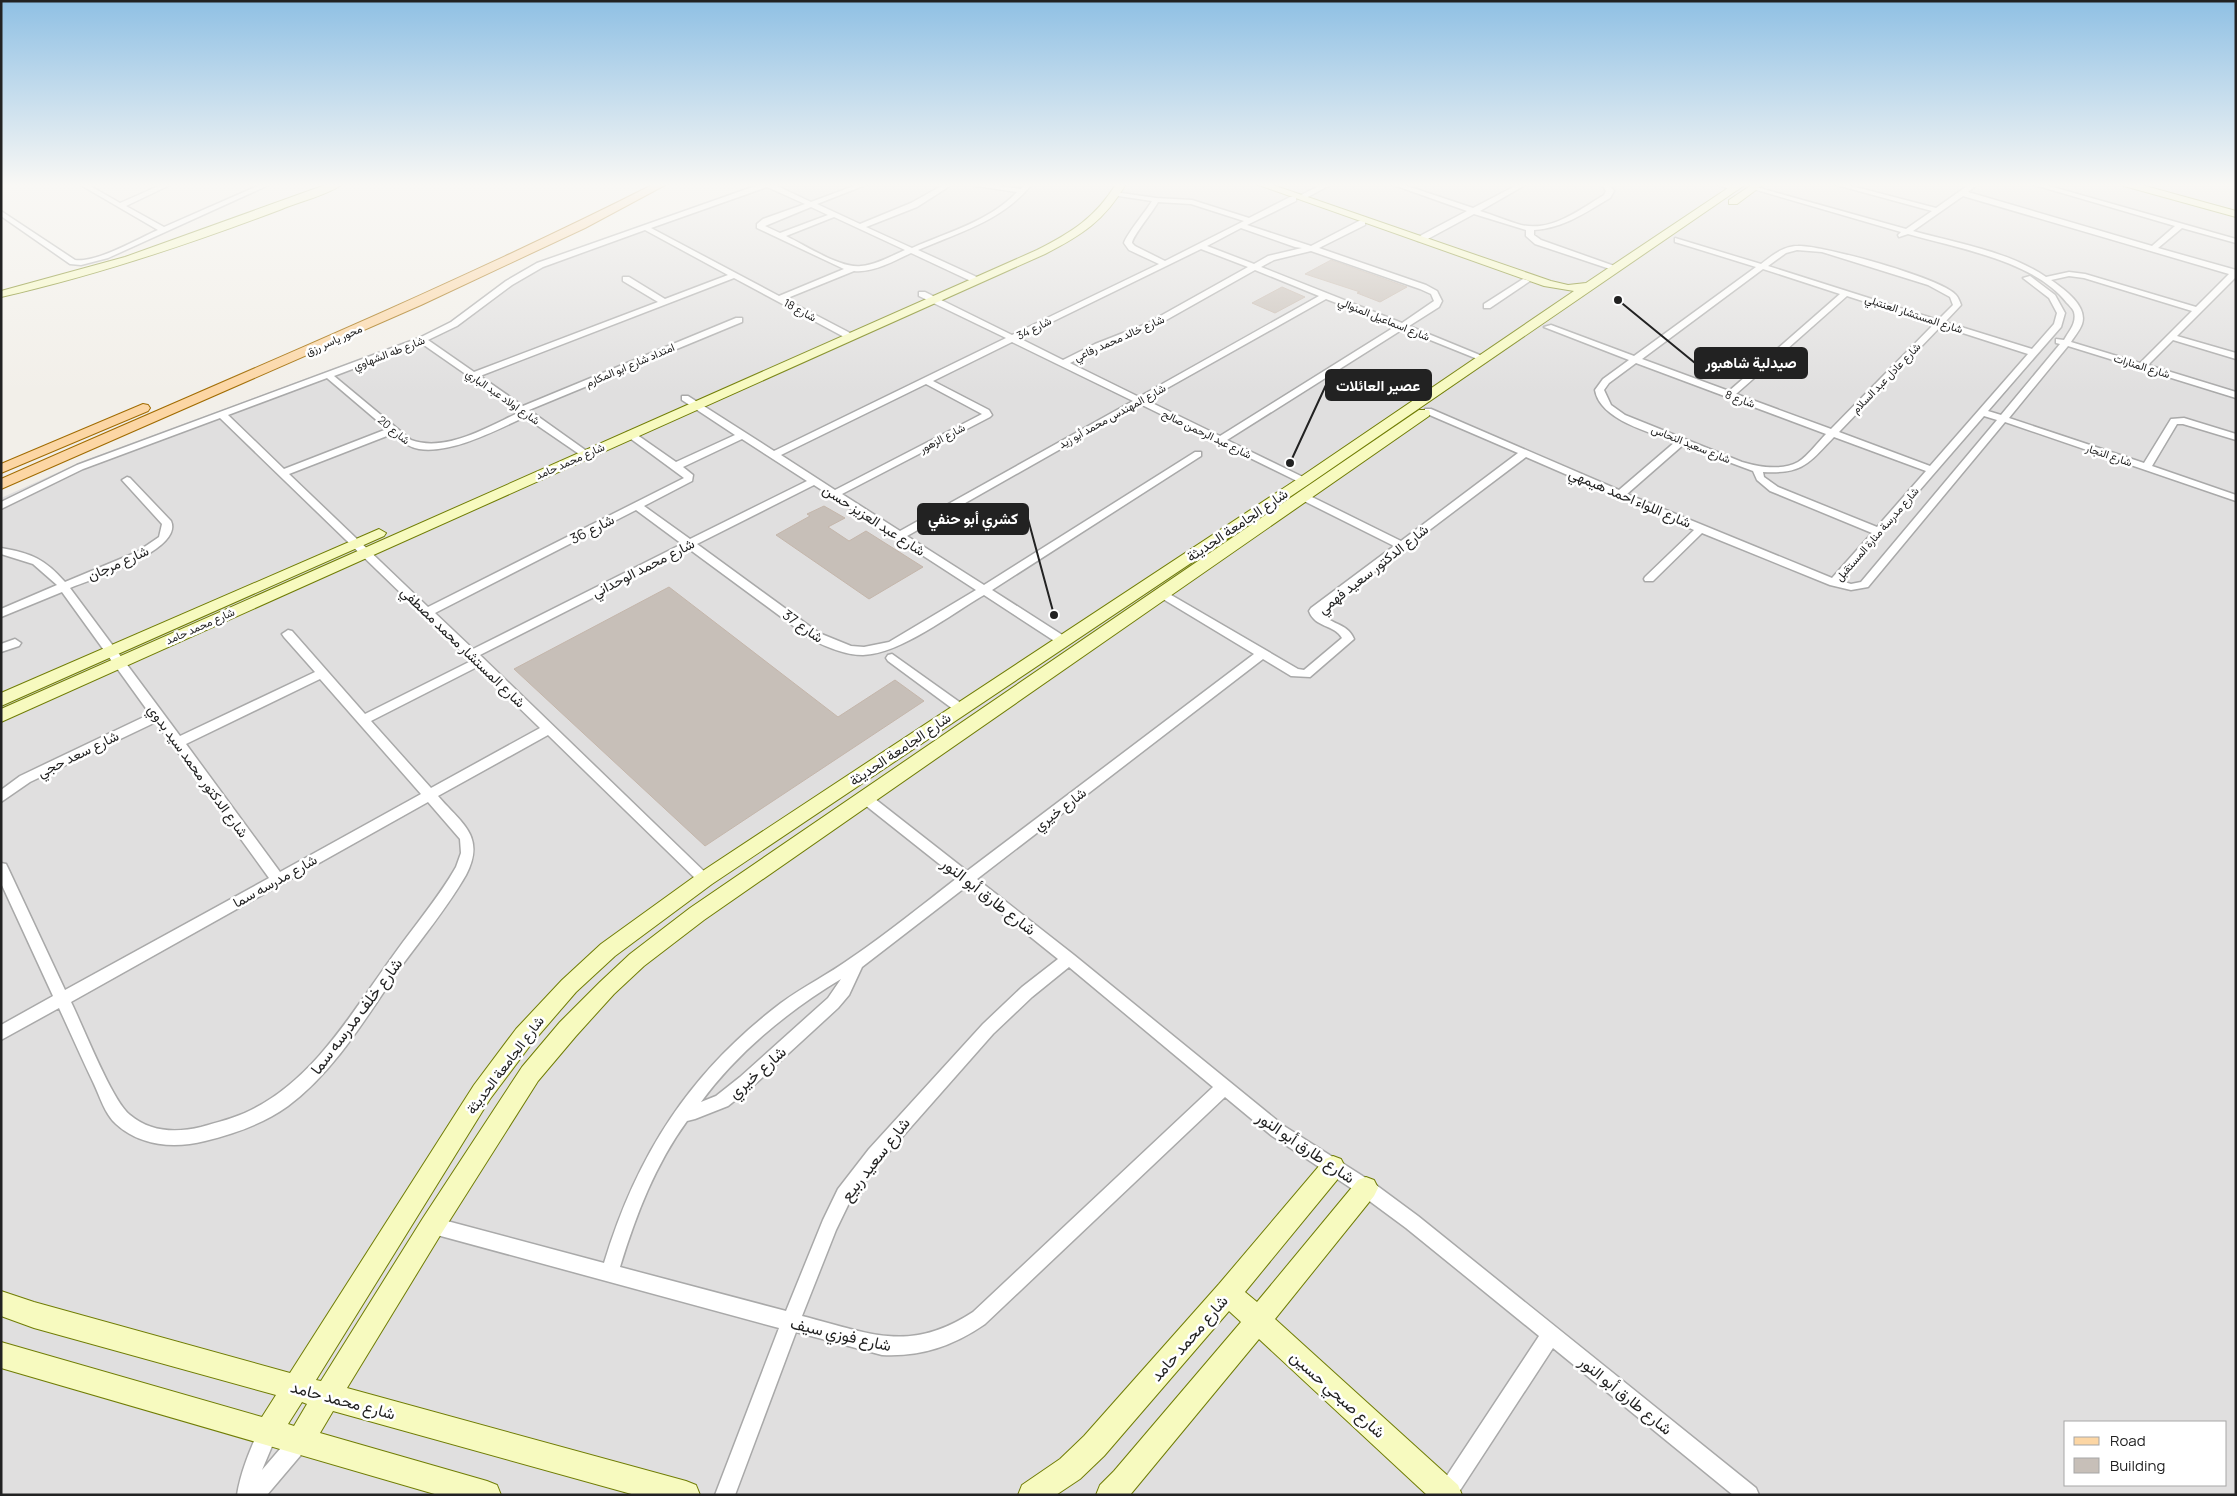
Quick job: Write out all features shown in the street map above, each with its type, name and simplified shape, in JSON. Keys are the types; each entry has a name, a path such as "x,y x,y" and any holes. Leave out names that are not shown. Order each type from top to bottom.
{"main road":[{"name":"محور ياسر رزق","path":"1,469 288,347 497,254"},
{"name":"محور ياسر رزق","path":"1,485 295,357 524,254"}],"street":[{"path":"61,254 73,262 81,263 110,254"},
{"path":"1,290 107,262 128,254"},
{"path":"1,294 110,266 147,254"},
{"name":"شارع طه الشهاوي","path":"1,506 80,467 422,340 454,324 509,283 540,265 571,254"},
{"name":"شارع 18","path":"694,254 844,334"},
{"path":"818,254 851,269"},
{"path":"778,299 851,269 869,268 905,254"},
{"path":"918,254 971,278"},
{"name":"شارع محمد حامد","path":"1,716 118,663 360,548 927,297 1036,254"},
{"path":"1144,254 1164,263"},
{"name":"شارع 34","path":"774,455 1184,254"},
{"name":"شارع اسماعيل المنوالي","path":"1220,254 1483,358"},
{"name":"شارع خالد محمد رفاعي","path":"1063,363 1098,346 1150,326 1276,256 1286,254"},
{"path":"1220,440 1436,305 1438,301 1434,293 1329,254"},
{"path":"1449,254 1550,291 1558,297 1558,304 1553,310"},
{"path":"1463,254 1548,284 1574,288 1591,285"},
{"path":"1573,254 1616,268"},
{"name":"شارع الجامعة الحديثة","path":"1304,489 1428,410 1470,374 1483,358 1553,310 1616,268 1647,254"},
{"name":"شارع الجامعة الحديثة","path":"247,1495 249,1479 268,1432 496,1073 539,1018 585,970 632,931 705,879 1063,641 1185,569 1470,374 1548,327 1649,254"},
{"name":"شارع المستشار العنتبلي","path":"1723,254 2035,353"},
{"name":"شارع عادل عبد السلام","path":"1763,266 1780,254"},
{"name":"شارع عادل عبد السلام","path":"1831,254 1940,286 1956,300 1957,305 1832,433"},
{"name":"شارع مدرسة منارة المستقبل","path":"1963,254 2005,268 2040,286 2055,299 2062,313 2058,325 1834,583 1850,588 1858,587 1868,582 2066,343 2078,324 2078,312 2070,298 2046,279 1996,257 1983,254"},
{"path":"2142,366 2235,273 2169,254"},
{"path":"1637,360 1763,266"},
{"path":"2046,279 2070,274 2085,276 2198,310"},
{"path":"473,376 734,275"},
{"path":"626,280 664,302"},
{"path":"1487,306 1526,281"},
{"path":"1730,395 1846,293"},
{"name":"شارع المهندس محمد أبو زيد","path":"899,536 1325,296"},
{"name":"شارع عبد الرحمن صالح","path":"927,297 1220,440 1402,546"},
{"name":"امتداد شارع ابو المكارم","path":"524,412 739,320"},
{"name":"شارع 8","path":"1548,327 1932,470"},
{"name":"شارع المنارات","path":"2048,337 2236,395"},
{"path":"2171,337 2236,356"},
{"name":"شارع اولاد عبد الباري","path":"422,340 580,450"},
{"name":"شارع سعيد النحاس","path":"1637,360 1602,385 1600,396 1602,401 1622,417 1682,441 1757,469 1779,470 1802,464 1832,433"},
{"name":"شارع 20","path":"329,376 414,446 435,448 448,445 524,412"},
{"name":"شارع الزهور","path":"835,494 987,415 986,412 926,381"},
{"name":"شارع محمد حامد","path":"580,450 630,434 690,402"},
{"name":"شارع عبد العزيز حسن","path":"690,402 1063,641"},
{"name":"شارع اللواء احمد هيمهي","path":"1428,410 1701,529 1834,583"},
{"name":"شارع النجار","path":"1983,412 2236,498"},
{"name":"شارع المستشار محمد مصطفي","path":"222,415 705,879"},
{"path":"2146,468 2174,421 2184,421 2236,437"},
{"path":"282,473 393,430"},
{"path":"630,434 676,466 742,435"},
{"path":"1621,494 1682,441"},
{"name":"شارع الدكتور سعيد فهمي","path":"1262,653 1298,674 1308,672 1347,641 1349,637 1343,630 1316,616 1315,611 1525,453"},
{"name":"شارع 37","path":"638,506 815,636 850,650 864,651 892,645 984,590 1198,454"},
{"name":"شارع 36","path":"427,612 687,481 688,475 676,466"},
{"path":"1757,469 1760,478 1774,489 1879,532"},
{"name":"شارع مرجان","path":"1,613 142,554 160,542 166,535 167,523 127,480"},
{"name":"شارع محمد الوحداني","path":"363,720 689,544 814,481"},
{"path":"1649,579 1701,529"},
{"name":"شارع محمد حامد","path":"1,700 110,651 360,548"},
{"name":"شارع الدكتور محمد سيد بدوي","path":"1,551 25,556 41,563 64,587 278,880"},
{"name":"شارع الجامعة الحديثة","path":"254,1495 299,1442 432,1226 530,1074 568,1029 607,988 676,930 864,798 1162,594 1185,569"},
{"path":"1162,594 1262,653"},
{"name":"شارع خلف مدرسه سما","path":"62,1000 115,1112 124,1123 141,1132 162,1138 186,1138 213,1133 231,1127 267,1110 300,1087 322,1066 464,866 468,855 466,837 288,634"},
{"path":"1,648 15,643"},
{"name":"شارع خيري","path":"609,1274 622,1230 638,1189 658,1151 681,1114 702,1086 749,1037 801,995 856,963 1262,653"},
{"path":"892,658 960,709"},
{"path":"177,743 322,673"},
{"name":"شارع سعد حجي","path":"1,797 25,779 158,716"},
{"name":"شارع مدرسه سما","path":"1,1033 549,729"},
{"name":"شارع طارق أبو النور","path":"864,798 1069,959 1278,1131 1366,1188 1412,1222 1748,1495"},
{"path":"2,869 62,1000"},
{"name":"شارع سعيد ربيع","path":"725,1495 790,1323 836,1210 859,1174 988,1029 1027,992 1069,959"},
{"name":"شارع خيري","path":"681,1114 709,1108 722,1101 746,1082 833,1003 847,984 856,963"},
{"path":"585,970 607,988"},
{"name":"شارع فوزي سيف","path":"432,1226 882,1346 902,1348 922,1346 962,1330 978,1318 1224,1087"},
{"name":"شارع محمد حامد","path":"1032,1495 1070,1469 1094,1446 1228,1293 1332,1167"},
{"path":"1110,1495 1124,1482 1366,1188"},
{"name":"شارع صبحي حسين","path":"1228,1293 1448,1494"},
{"name":"شارع محمد حامد","path":"1,1303 34,1315 686,1495"},
{"path":"1448,1494 1551,1334"},
{"path":"1,1355 487,1495"}],"shaded area":[{"path":"561,254 2236,254 2236,1495 1,1495 1,498 83,461 444,326 520,271"}],"building":[{"path":"1331,260 1407,287 1380,302 1357,293 1360,292 1305,274"},
{"path":"1282,287 1305,297 1275,313 1252,303"},
{"path":"824,506 845,518 828,527 849,541 866,531 923,567 869,599 776,535 810,516 807,514"},
{"path":"669,587 838,717 895,680 924,701 705,846 514,669"}],"place":[{"name":"صيدلية شاهبور","path":"1618,300"},
{"name":"عصير العائلات","path":"1290,463"},
{"name":"كشري أبو حنفي","path":"1054,615"}]}
